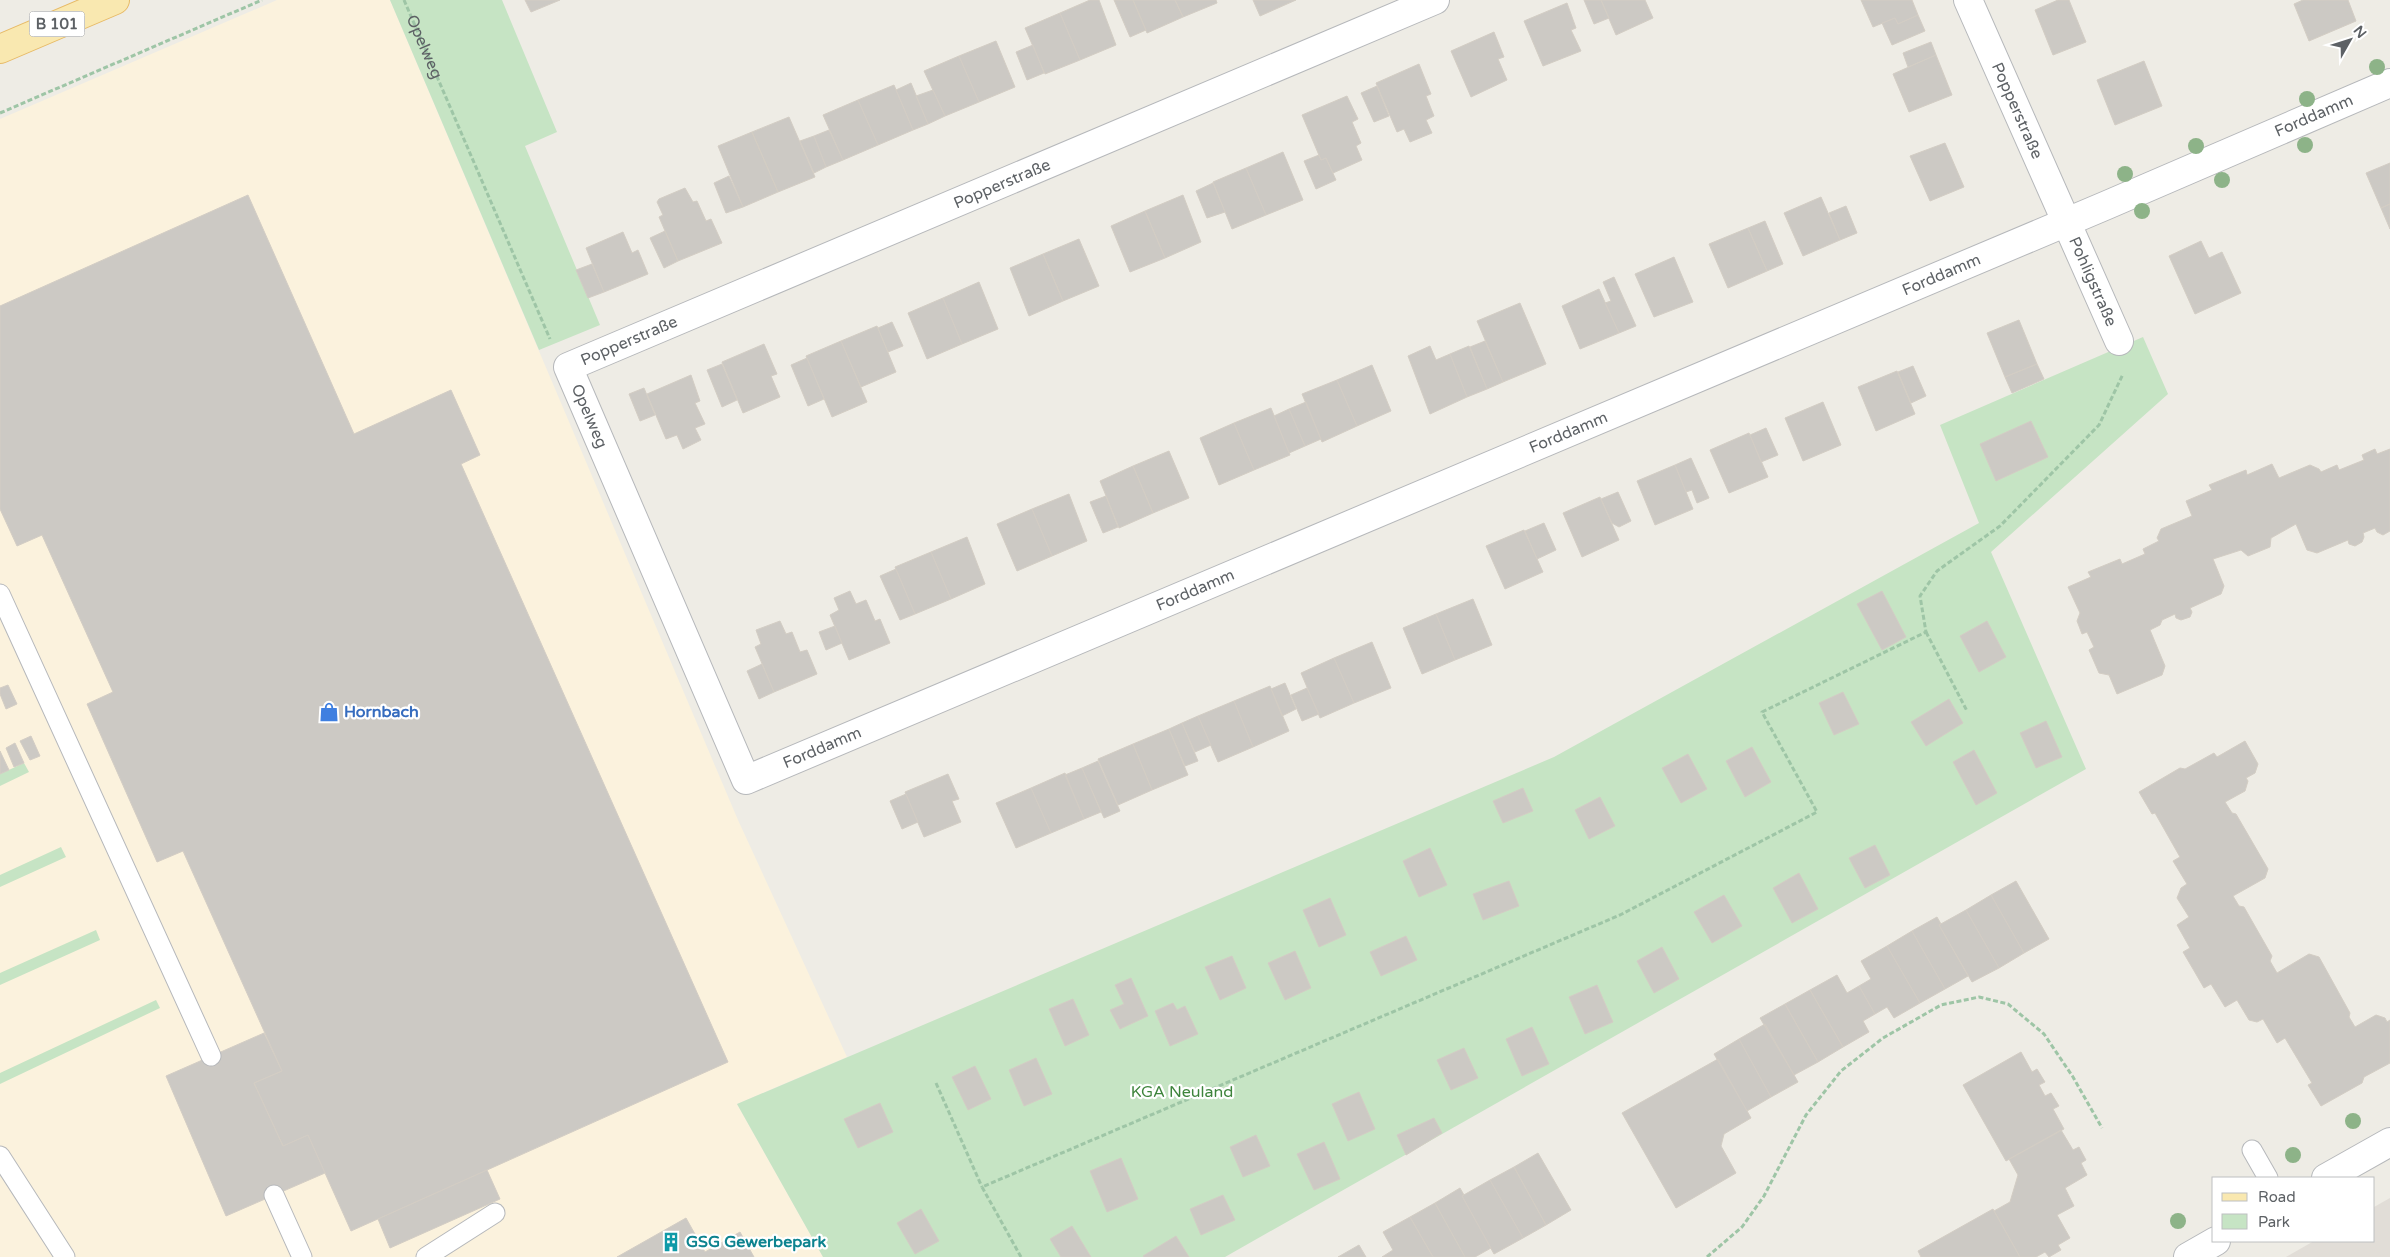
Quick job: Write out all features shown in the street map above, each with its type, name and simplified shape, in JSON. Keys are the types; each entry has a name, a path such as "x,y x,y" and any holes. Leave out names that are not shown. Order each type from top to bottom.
{"main road":[{"name":"B 101","path":"0,49 115,0"}],"street":[{"name":"Popperstraße","path":"568,367 1435,0"},
{"name":"Popperstraße","path":"1968,0 2065,223"},
{"name":"Forddamm","path":"746,780 2065,223 2390,83"},
{"name":"Pohligstraße","path":"2065,223 2118,341"},
{"name":"Opelweg","path":"568,367 746,780"},
{"path":"2328,1177 2390,1142"},
{"path":"2188,1257 2214,1242"}],"lane":[{"path":"0,594 211,1056"},
{"path":"2252,1150 2267,1177"},
{"path":"0,1156 65,1257"},
{"path":"274,1195 302,1257"},
{"path":"426,1257 495,1213"}],"path":[{"path":"0,113 262,0"},
{"name":"Opelweg","path":"404,0 553,344 568,367"},
{"path":"1967,711 1926,632 1920,596 1936,571 2000,526 2099,424 2123,374 2118,341"},
{"path":"982,1187 1620,915 1817,812 1762,712 1926,632"},
{"path":"1707,1257 1742,1227 1764,1196 1806,1115 1840,1072 1883,1038 1940,1005 1979,997 2008,1004 2044,1034 2073,1077 2102,1128"},
{"path":"936,1084 982,1187 1021,1257"}],"shaded area":[{"path":"277,0 390,0 738,820 847,1057 737,1104 823,1257 0,1257 0,119"},
{"path":"2390,1198 2390,1257 2286,1257 2312,1242 2375,1242 2375,1206"}],"green space":[{"path":"390,0 502,0 557,132 525,146 600,325 539,350"},
{"name":"KGA Neuland","path":"2143,337 2168,394 1991,552 2086,769 1225,1257 823,1257 737,1104 1554,757 1979,523 1940,425"},
{"path":"24,763 29,772 0,786 0,774"},
{"path":"61,847 66,857 0,887 0,875"},
{"path":"96,930 100,940 0,985 0,973"},
{"path":"156,1000 160,1008 0,1084 0,1073"}],"building":[{"path":"525,0 560,0 531,12"},
{"path":"1090,0 1099,0 1116,45 1080,60 1060,13"},
{"path":"1114,0 1133,0 1146,30 1130,37"},
{"path":"1133,0 1175,0 1183,17 1147,33"},
{"path":"1175,0 1216,0 1217,3 1183,17"},
{"path":"1253,0 1296,0 1260,16"},
{"path":"1584,0 1601,0 1609,18 1594,24"},
{"path":"1601,0 1645,0 1653,18 1616,35"},
{"path":"1861,0 1912,0 1918,15 1898,24 1895,18 1873,27"},
{"path":"2058,0 2069,0 2086,42 2053,55 2035,10"},
{"path":"2303,0 2348,0 2356,21 2309,41 2294,4"},
{"path":"1567,3 1576,28 1571,30 1581,51 1543,66 1524,21"},
{"path":"1060,13 1080,60 1045,74 1025,28"},
{"path":"1918,15 1925,31 1892,45 1882,23 1895,18 1898,24"},
{"path":"1494,32 1504,57 1498,59 1507,80 1471,97 1451,51"},
{"path":"996,41 1015,87 979,102 959,56"},
{"path":"1931,42 1936,55 1908,67 1903,53"},
{"path":"1033,45 1044,73 1027,80 1016,52"},
{"path":"1936,55 1952,95 1909,112 1893,74"},
{"path":"959,56 979,102 945,116 924,71"},
{"path":"2144,61 2162,106 2115,125 2097,80"},
{"path":"1419,64 1431,94 1426,96 1434,116 1426,120 1432,133 1410,142 1404,129 1397,132 1376,83"},
{"path":"911,83 928,124 913,130 896,90"},
{"path":"894,85 913,130 878,145 858,100"},
{"path":"1377,86 1389,116 1374,122 1361,93"},
{"path":"933,90 945,116 928,124 916,96"},
{"path":"1347,96 1358,119 1352,122 1361,143 1356,146 1362,160 1333,173 1326,158 1321,160 1302,115"},
{"path":"858,100 878,145 843,160 823,115"},
{"path":"789,117 815,177 778,192 752,132"},
{"path":"829,130 843,160 826,167 814,136"},
{"path":"752,132 778,192 743,207 718,146"},
{"path":"814,136 826,167 814,173 800,141"},
{"path":"1945,143 1964,187 1930,201 1910,156"},
{"path":"1283,152 1303,200 1266,215 1246,168"},
{"path":"1319,155 1321,160 1326,158 1336,180 1316,189 1304,161"},
{"path":"2390,163 2390,204 2381,208 2366,173"},
{"path":"1246,168 1266,215 1232,229 1213,182"},
{"path":"729,176 743,207 726,213 714,183"},
{"path":"1213,183 1225,212 1207,218 1196,191"},
{"path":"685,188 693,202 697,201 706,221 711,219 722,243 678,261 659,217 663,215 657,202 659,199"},
{"path":"248,195 354,434 451,390 480,455 461,464 728,1062 351,1231 308,1135 283,1146 254,1083 282,1071 183,851 157,862 87,704 113,692 42,535 17,546 0,509 0,306"},
{"path":"1183,195 1201,242 1165,258 1145,211"},
{"path":"1821,197 1840,240 1803,256 1784,213"},
{"path":"2390,204 2390,229 2381,208"},
{"path":"1846,206 1857,233 1840,240 1829,213"},
{"path":"1145,211 1165,258 1130,272 1111,226"},
{"path":"1765,221 1783,264 1767,271 1748,228"},
{"path":"1748,228 1767,271 1728,288 1709,244"},
{"path":"665,231 678,261 664,268 650,238"},
{"path":"623,232 632,253 638,250 648,274 604,292 586,248"},
{"path":"1079,239 1099,286 1063,301 1043,254"},
{"path":"2201,241 2209,258 2222,252 2241,293 2195,314 2169,256"},
{"path":"1043,254 1063,301 1029,316 1010,268"},
{"path":"1674,257 1693,302 1654,317 1635,274"},
{"path":"592,264 604,292 588,298 576,270"},
{"path":"1614,277 1636,326 1619,333 1605,303 1611,301 1603,282"},
{"path":"979,282 998,329 962,344 943,298"},
{"path":"1599,289 1619,333 1580,349 1562,306"},
{"path":"943,298 962,344 927,359 908,313"},
{"path":"1520,303 1546,364 1503,382 1477,321"},
{"path":"2019,320 2037,364 2005,377 1987,333"},
{"path":"892,322 903,346 888,352 878,328"},
{"path":"877,326 896,372 861,387 841,341"},
{"path":"841,341 867,402 832,417 806,356"},
{"path":"1485,341 1503,382 1487,389 1470,347"},
{"path":"764,344 777,374 771,376 780,397 743,413 722,362"},
{"path":"1430,346 1436,360 1450,354 1467,397 1430,414 1408,356"},
{"path":"1469,346 1487,389 1467,397 1450,354"},
{"path":"807,358 824,399 808,406 791,365"},
{"path":"722,364 737,400 722,407 707,370"},
{"path":"2037,364 2044,379 2012,393 2005,377"},
{"path":"1372,365 1391,411 1357,426 1337,380"},
{"path":"1913,366 1926,396 1911,403 1898,372"},
{"path":"1897,371 1915,414 1876,431 1858,387"},
{"path":"691,375 700,401 695,403 705,424 695,428 701,440 683,449 677,435 666,439 647,394"},
{"path":"1337,380 1357,426 1322,442 1302,394"},
{"path":"644,388 655,415 640,421 629,394"},
{"path":"1306,402 1321,439 1305,446 1289,409"},
{"path":"1823,402 1841,445 1803,461 1785,418"},
{"path":"1271,408 1290,455 1254,470 1234,423"},
{"path":"1289,409 1305,446 1289,453 1274,416"},
{"path":"2031,421 2048,457 1996,481 1980,444"},
{"path":"1234,423 1254,470 1219,485 1200,438"},
{"path":"1766,428 1778,455 1761,462 1750,435"},
{"path":"1749,433 1768,477 1729,493 1710,450"},
{"path":"2375,449 2377,454 2390,449 2390,531 2383,535 2377,532 2375,528 2363,533 2362,542 2355,546 2349,544 2348,540 2317,553 2307,550 2296,524 2271,538 2270,547 2248,556 2241,550 2213,559 2224,586 2221,594 2190,608 2192,612 2190,617 2181,620 2176,618 2175,614 2162,620 2160,625 2150,630 2165,666 2162,675 2117,694 2109,675 2099,673 2089,650 2094,647 2087,632 2082,634 2077,621 2080,613 2068,587 2091,577 2088,572 2120,559 2122,564 2145,554 2143,549 2159,541 2157,538 2161,529 2192,516 2186,501 2212,490 2209,485 2246,470 2247,475 2272,464 2279,478 2310,465 2321,472 2337,465 2339,470 2364,460 2362,455"},
{"path":"1169,451 1189,498 1153,513 1133,466"},
{"path":"1691,458 1709,498 1697,503 1692,490 1686,492 1675,465"},
{"path":"1675,465 1693,509 1655,525 1637,481"},
{"path":"1133,466 1153,513 1119,528 1100,481"},
{"path":"1618,492 1631,521 1619,527 1612,523 1601,499"},
{"path":"1069,494 1087,541 1052,556 1032,509"},
{"path":"1106,496 1118,527 1103,533 1090,502"},
{"path":"1600,497 1619,540 1582,557 1563,513"},
{"path":"1032,509 1052,556 1017,571 997,524"},
{"path":"1544,523 1556,550 1537,559 1525,531"},
{"path":"1524,530 1543,572 1505,589 1486,546"},
{"path":"967,537 985,584 951,599 931,552"},
{"path":"931,552 951,599 915,614 895,567"},
{"path":"896,569 915,614 900,620 880,576"},
{"path":"850,591 856,604 866,600 875,621 880,619 890,643 849,660 830,615 839,610 834,598"},
{"path":"1882,591 1906,637 1882,650 1857,604"},
{"path":"1473,599 1492,645 1455,660 1436,614"},
{"path":"1436,614 1455,660 1422,674 1403,628"},
{"path":"780,621 786,634 792,632 800,652 807,650 817,674 774,692 755,647 761,644 756,630"},
{"path":"1987,621 2006,657 1979,672 1960,636"},
{"path":"835,626 842,643 826,650 819,632"},
{"path":"1372,642 1391,688 1354,703 1334,658"},
{"path":"1334,658 1354,703 1320,718 1301,673"},
{"path":"762,664 774,692 759,699 747,671"},
{"path":"1285,683 1296,709 1282,716 1271,689"},
{"path":"8,685 17,704 6,709 0,694 0,688"},
{"path":"1270,686 1289,731 1253,747 1234,701"},
{"path":"1307,688 1319,714 1302,721 1291,695"},
{"path":"1843,692 1859,724 1834,735 1819,703"},
{"path":"1949,699 1963,723 1926,746 1911,722"},
{"path":"1234,701 1253,747 1218,762 1198,716"},
{"path":"1198,716 1211,745 1195,752 1182,723"},
{"path":"2046,721 2062,757 2036,768 2020,733"},
{"path":"1182,723 1198,761 1185,766 1169,729"},
{"path":"1169,729 1188,775 1152,790 1133,744"},
{"path":"31,736 40,756 30,760 20,741"},
{"path":"2245,741 2258,764 2255,773 2246,778 2248,781 2245,791 2225,802 2232,813 2236,814 2268,869 2265,878 2233,896 2239,906 2244,907 2272,956 2270,961 2277,973 2309,954 2319,957 2350,1013 2349,1017 2355,1027 2376,1015 2385,1018 2387,1022 2390,1020 2390,1063 2364,1077 2362,1083 2321,1106 2308,1085 2312,1083 2285,1038 2277,1043 2263,1019 2257,1022 2249,1020 2237,1000 2225,1007 2211,984 2204,988 2183,952 2190,948 2177,925 2189,917 2177,898 2181,888 2187,884 2173,861 2180,857 2155,813 2152,814 2139,792 2180,768 2185,769 2214,753 2217,757"},
{"path":"15,743 24,763 14,767 6,748"},
{"path":"1133,744 1152,790 1118,805 1098,759"},
{"path":"1752,747 1771,782 1745,797 1726,761"},
{"path":"1974,750 1997,793 1976,805 1953,762"},
{"path":"0,751 9,770 0,774"},
{"path":"1688,754 1707,789 1681,803 1662,768"},
{"path":"1098,761 1120,811 1104,818 1082,768"},
{"path":"1082,768 1101,812 1084,819 1065,775"},
{"path":"1065,773 1084,819 1051,833 1031,788"},
{"path":"948,774 959,799 952,801 961,822 924,837 905,792"},
{"path":"1031,788 1051,833 1016,848 996,803"},
{"path":"1523,788 1533,811 1503,823 1493,801"},
{"path":"906,794 918,822 902,829 890,801"},
{"path":"1600,797 1615,826 1589,839 1575,810"},
{"path":"1875,845 1890,875 1865,888 1849,858"},
{"path":"1430,848 1447,885 1419,897 1403,861"},
{"path":"1799,873 1818,909 1792,923 1773,888"},
{"path":"1509,881 1519,906 1483,920 1473,894"},
{"path":"2016,881 2049,939 2024,953 1991,895"},
{"path":"1724,895 1742,926 1712,943 1694,912"},
{"path":"1991,895 2024,953 1999,968 1966,910"},
{"path":"1330,898 1346,935 1319,947 1303,910"},
{"path":"1966,910 1999,968 1972,982 1939,925"},
{"path":"1937,917 1941,924 1939,925 1968,976 1945,989 1912,931"},
{"path":"1912,931 1945,989 1920,1003 1887,946"},
{"path":"1406,936 1417,960 1381,976 1370,952"},
{"path":"1887,946 1920,1003 1894,1018 1887,1007 1875,1014 1859,986 1871,979 1861,961"},
{"path":"1662,947 1679,979 1654,993 1637,961"},
{"path":"1295,951 1311,988 1285,1000 1268,963"},
{"path":"1232,956 1246,988 1220,1000 1205,967"},
{"path":"1837,975 1847,993 1859,986 1875,1014 1863,1021 1869,1032 1843,1047 1810,990"},
{"path":"1131,978 1148,1016 1120,1029 1110,1010 1124,1004 1115,985"},
{"path":"1597,985 1613,1022 1585,1034 1569,997"},
{"path":"1810,990 1843,1047 1818,1062 1785,1004"},
{"path":"1073,999 1089,1035 1065,1046 1049,1009"},
{"path":"1173,1003 1177,1010 1185,1006 1198,1034 1170,1046 1155,1011"},
{"path":"1785,1004 1818,1062 1794,1075 1760,1018"},
{"path":"1765,1024 1798,1082 1771,1097 1739,1039"},
{"path":"1532,1027 1549,1064 1522,1076 1506,1039"},
{"path":"264,1033 282,1071 254,1083 283,1146 308,1135 325,1173 226,1216 166,1076"},
{"path":"1739,1039 1771,1097 1747,1111 1714,1054"},
{"path":"1464,1048 1478,1078 1451,1090 1437,1060"},
{"path":"2021,1052 2032,1072 2037,1069 2045,1082 2039,1085 2045,1096 2051,1093 2059,1106 2053,1109 2064,1129 2006,1161 1963,1085"},
{"path":"1036,1058 1052,1094 1024,1106 1009,1070"},
{"path":"1718,1059 1751,1118 1724,1134 1721,1146 1736,1173 1676,1208 1622,1113"},
{"path":"975,1066 991,1099 968,1110 952,1077"},
{"path":"1359,1092 1375,1129 1348,1141 1332,1104"},
{"path":"880,1103 893,1132 858,1148 844,1119"},
{"path":"1434,1118 1442,1133 1406,1155 1397,1135"},
{"path":"2061,1130 2073,1150 2079,1147 2086,1160 2081,1163 2087,1175 2065,1188 2074,1206 2057,1215 2070,1238 2058,1245 2061,1250 2049,1257 2045,1252 2036,1257 2020,1257 1994,1211 2010,1202 2018,1175 2009,1159"},
{"path":"1256,1135 1270,1166 1243,1177 1230,1147"},
{"path":"1324,1142 1340,1179 1314,1190 1297,1154"},
{"path":"1538,1153 1571,1210 1546,1225 1514,1167"},
{"path":"1121,1158 1138,1199 1107,1212 1090,1171"},
{"path":"1514,1167 1546,1225 1523,1238 1490,1180"},
{"path":"487,1170 500,1199 390,1248 378,1219"},
{"path":"1490,1180 1523,1238 1494,1254 1462,1196"},
{"path":"1460,1188 1464,1195 1462,1196 1491,1248 1475,1257 1465,1257 1435,1203"},
{"path":"1223,1195 1235,1220 1201,1235 1190,1209"},
{"path":"1435,1203 1465,1257 1433,1257 1410,1217"},
{"path":"921,1209 939,1241 915,1254 897,1223"},
{"path":"1993,1209 2020,1257 1921,1257 1918,1251"},
{"path":"1410,1217 1433,1257 1382,1257 1393,1250 1383,1232"},
{"name":"GSG Gewerbepark","path":"686,1218 705,1252 740,1232 754,1257 617,1257"},
{"path":"1072,1226 1091,1257 1061,1257 1050,1239"},
{"path":"1176,1236 1189,1257 1143,1256"},
{"path":"1359,1245 1366,1257 1338,1257"}],"place":[{"name":"Hornbach","path":"329,712"},
{"name":"GSG Gewerbepark","path":"671,1242"}]}
